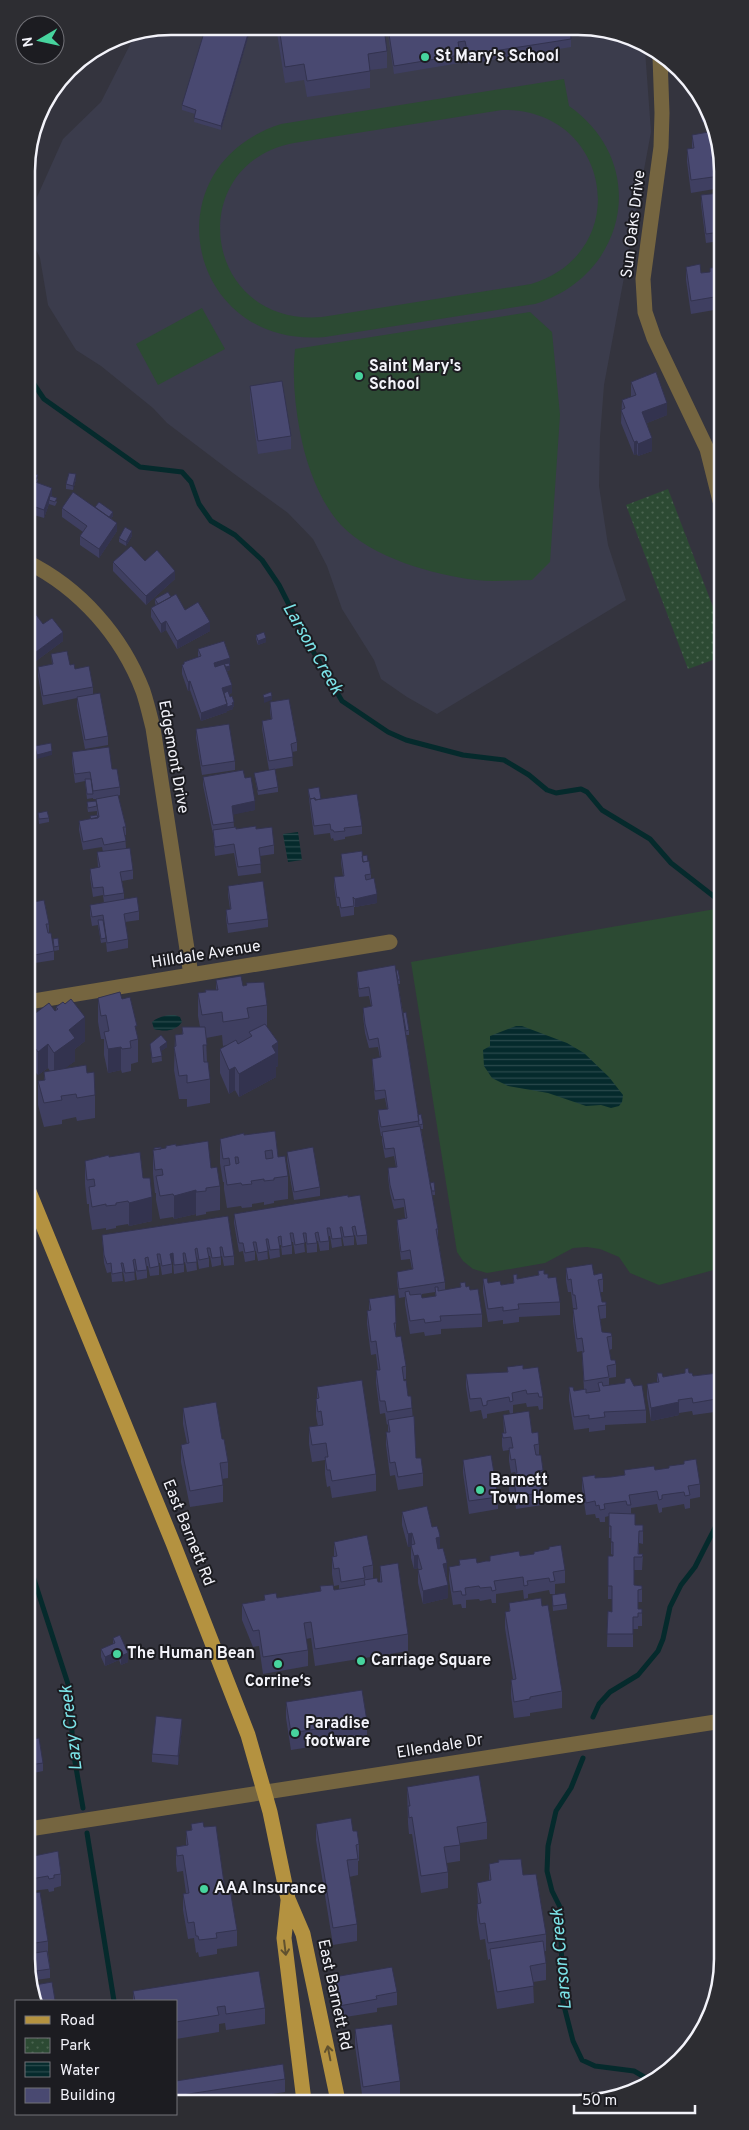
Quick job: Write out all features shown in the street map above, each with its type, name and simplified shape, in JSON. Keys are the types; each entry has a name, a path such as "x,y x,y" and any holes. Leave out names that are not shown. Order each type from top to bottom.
{"main road":[{"name":"East Barnett Rd","path":"35,1206 219,1658 248,1735 265,1792 288,1899 303,1934 337,2095"},
{"name":"East Barnett Rd","path":"288,1899 284,1938 303,2095"}],"street":[{"name":"Sun Oaks Drive","path":"660,62 662,147 643,279 645,312 654,338 707,449 714,477"},
{"name":"Edgemont Drive","path":"35,567 67,587 88,606 111,634 131,666 143,691 153,728 191,975"},
{"name":"Hilldale Avenue","path":"35,1001 390,942"},
{"name":"Ellendale Dr","path":"35,1828 714,1722"}],"shaded area":[{"name":"Saint Mary's School","path":"578,35 596,36 622,42 645,53 651,132 604,385 600,437 599,486 608,545 626,600 437,714 381,679 374,660 342,609 327,566 313,539 288,513 167,423 153,408 101,366 76,350 48,305 40,258 35,247 37,197 63,139 101,102 132,41 153,36"}],"green space":[{"path":"564,79 569,106 595,130 611,157 618,186 617,216 608,244 591,269 566,290 535,304 325,337 278,333 241,315 215,286 201,251 200,213 213,177 239,146 281,124","holes":["502,110 539,116 568,132 587,156 597,185 597,215 586,243 564,268 531,284 322,317 282,313 251,297 231,272 221,242 222,210 234,180 258,157 294,143"]},
{"path":"202,308 225,349 158,385 136,344"},
{"path":"530,312 552,332 560,415 550,562 532,580 497,581 459,578 404,563 369,546 354,536 341,525 326,505 314,482 306,457 295,401 295,349"},
{"path":"668,489 714,610 714,660 688,669 626,505"},
{"path":"714,909 714,1270 659,1285 630,1273 619,1257 600,1249 587,1247 573,1248 545,1263 487,1273 473,1269 463,1261 457,1252 411,962"}],"water":[{"path":"298,832 302,860 288,862 283,834"},
{"path":"175,1015 180,1017 182,1022 177,1027 166,1030 154,1029 152,1022 155,1020 163,1016"},
{"path":"516,1026 522,1026 567,1043 584,1053 609,1077 623,1095 622,1102 619,1106 611,1108 601,1105 586,1106 548,1093 508,1086 492,1078 484,1066 483,1050 490,1046 490,1036"}],"building":[{"path":"203,35 248,35 221,126 194,118 196,110 182,105"},
{"path":"280,35 385,35 387,51 368,54 370,71 307,81 304,64 285,67"},
{"path":"389,35 571,35 571,39 468,55 465,41 458,42 460,55 394,66"},
{"path":"708,132 714,162 714,177 691,180 687,149 694,148 692,135"},
{"path":"714,194 714,233 706,234 701,195"},
{"path":"700,264 701,273 710,272 710,268 714,268 714,297 691,301 686,267"},
{"path":"656,372 667,403 642,412 652,438 638,444 637,441 634,442 621,410 625,408 622,400 636,395 631,382"},
{"path":"282,381 291,436 258,441 250,386"},
{"path":"69,473 76,474 73,486 66,484"},
{"path":"35,482 52,488 44,510 35,507"},
{"path":"73,492 117,523 99,549 80,536 87,526 62,508"},
{"path":"50,496 57,498 55,502 49,500"},
{"path":"99,502 113,512 109,517 95,507"},
{"path":"125,527 132,531 126,542 119,538"},
{"path":"131,546 145,561 157,550 175,571 146,596 113,562"},
{"path":"168,592 171,597 158,604 155,599"},
{"path":"176,594 185,610 198,602 210,622 177,641 166,621 161,624 151,608"},
{"path":"35,613 43,624 52,618 63,632 35,653"},
{"path":"264,632 266,638 258,641 256,635"},
{"path":"224,641 230,658 214,663 215,667 224,664 232,685 222,688 227,704 201,713 190,681 188,682 182,665 184,662 201,656 198,649"},
{"path":"67,651 70,665 74,664 75,669 89,666 93,687 43,696 38,667 53,664 51,654"},
{"path":"228,691 234,702 232,703 233,705 227,707 224,693"},
{"path":"271,692 272,696 264,698 263,695"},
{"path":"100,693 108,736 85,740 77,697"},
{"path":"289,699 297,742 291,744 293,757 269,761 262,721 272,719 270,702"},
{"path":"229,724 235,761 202,766 196,729"},
{"path":"51,743 52,751 37,755 35,746"},
{"path":"109,747 112,769 117,769 120,787 93,791 90,772 75,774 72,752"},
{"path":"275,769 278,787 258,791 254,773"},
{"path":"243,770 245,778 251,777 255,801 232,806 234,822 213,825 203,777"},
{"path":"85,779 91,779 93,794 87,794"},
{"path":"319,787 321,799 310,799 308,789"},
{"path":"357,794 362,826 344,828 345,831 334,832 331,830 330,824 314,826 310,799 315,798 315,800"},
{"path":"118,795 126,827 123,827 126,841 104,845 102,838 83,842 79,821 99,817 96,799"},
{"path":"96,801 97,806 88,808 87,802"},
{"path":"47,811 49,818 39,819 38,813"},
{"path":"97,815 98,818 91,819 90,816"},
{"path":"256,826 256,829 272,827 274,845 259,848 261,864 238,867 234,844 215,847 213,830"},
{"path":"130,848 133,870 120,872 124,893 104,896 103,887 93,888 90,869 100,867 97,852"},
{"path":"362,851 363,862 369,861 371,874 365,875 366,880 374,878 377,894 355,899 353,897 354,906 341,908 339,897 337,898 334,877 344,876 341,854"},
{"path":"367,855 368,861 363,862 362,856"},
{"path":"263,881 268,919 228,924 226,910 231,909 228,886"},
{"path":"137,897 139,911 124,914 128,939 107,943 103,915 92,917 90,905"},
{"path":"44,900 49,924 46,924 48,933 51,933 54,951 35,955 35,902"},
{"path":"98,920 103,920 106,938 101,939"},
{"path":"58,938 59,946 54,947 53,939"},
{"path":"395,965 419,1121 381,1127 378,1110 388,1109 385,1090 375,1091 372,1059 381,1057 378,1038 369,1040 365,1024 363,1008 372,1006 369,987 359,989 357,972"},
{"path":"396,970 398,970 400,980 398,980"},
{"path":"241,976 243,986 247,985 246,983 264,982 267,1005 247,1008 249,1018 223,1022 222,1012 202,1015 198,993 206,992 205,990 218,990 216,980"},
{"path":"120,992 122,999 130,997 138,1039 130,1041 131,1048 108,1049 104,1032 109,1031 106,1015 101,1016 98,998"},
{"path":"71,999 85,1017 69,1030 75,1038 54,1053 48,1044 38,1052 35,1050 35,1014 49,1003 55,1011 58,1009 56,1007 63,1002 65,1004"},
{"path":"406,1012 409,1030 406,1031 403,1013"},
{"path":"265,1024 278,1042 272,1046 276,1053 239,1074 235,1067 229,1070 220,1049 236,1040 238,1044 252,1036 249,1032"},
{"path":"182,1027 205,1027 207,1045 203,1045 204,1062 208,1062 210,1079 187,1083 187,1075 179,1076 174,1047 176,1046 175,1035 183,1034"},
{"path":"161,1035 167,1042 160,1047 162,1056 152,1058 150,1044"},
{"path":"86,1065 87,1073 94,1072 95,1095 77,1098 76,1094 61,1096 62,1100 44,1103 38,1081 45,1080 44,1072"},
{"path":"421,1114 423,1124 419,1125 418,1115"},
{"path":"420,1126 445,1282 399,1289 397,1272 413,1269 410,1250 401,1252 397,1220 407,1218 404,1199 394,1200 390,1185 388,1168 397,1167 394,1148 385,1149 382,1132"},
{"path":"275,1131 278,1157 285,1156 288,1176 274,1178 274,1180 251,1181 252,1184 227,1185 224,1166 230,1165 229,1158 223,1159 220,1139 244,1133 244,1135","holes":["272,1150 273,1158 266,1159 265,1151","235,1157 238,1157 239,1163 236,1164"]},
{"path":"208,1141 211,1168 217,1167 220,1186 206,1188 206,1191 196,1192 196,1190 174,1196 173,1194 160,1196 156,1176 163,1175 162,1169 155,1170 153,1150 176,1144 176,1146"},
{"path":"313,1147 320,1187 294,1192 287,1152"},
{"path":"140,1152 143,1178 150,1178 152,1197 129,1203 128,1201 116,1203 116,1205 106,1206 106,1204 92,1207 89,1187 95,1186 94,1179 87,1180 85,1161 109,1155 109,1157"},
{"path":"434,1182 435,1191 432,1191 430,1183"},
{"path":"348,1195 348,1197 360,1195 367,1235 357,1236 355,1226 352,1227 354,1236 344,1237 342,1227 340,1227 342,1238 332,1239 330,1228 327,1228 329,1241 320,1242 318,1232 315,1233 317,1243 307,1244 306,1233 303,1233 305,1243 295,1245 293,1233 290,1233 292,1245 282,1247 281,1236 278,1237 280,1249 270,1250 268,1239 266,1239 268,1251 258,1253 256,1242 253,1242 255,1251 245,1253 243,1243 239,1243 234,1214"},
{"path":"228,1216 234,1256 224,1257 222,1247 220,1247 221,1257 212,1258 210,1248 207,1248 209,1258 199,1260 197,1248 195,1249 197,1262 187,1263 185,1253 183,1253 184,1264 174,1265 173,1253 170,1254 172,1264 162,1266 160,1254 157,1254 159,1266 150,1268 148,1257 145,1258 147,1270 137,1271 135,1259 133,1260 135,1272 125,1273 123,1263 121,1263 123,1272 112,1274 111,1263 107,1264 102,1235"},
{"path":"592,1264 594,1275 602,1273 603,1279 598,1280 602,1302 606,1302 606,1305 598,1306 602,1332 611,1333 612,1336 607,1337 611,1360 615,1360 616,1364 607,1366 609,1377 584,1381 582,1338 577,1339 573,1309 577,1309 575,1295 573,1295 571,1279 568,1280 566,1268"},
{"path":"544,1270 544,1274 548,1274 548,1278 556,1277 560,1302 518,1304 519,1309 503,1311 503,1307 488,1309 483,1279 487,1278 488,1283 500,1281 501,1285 514,1283 513,1275 517,1274 517,1279 539,1275 538,1271"},
{"path":"465,1282 466,1287 469,1286 470,1290 478,1289 482,1314 440,1316 441,1321 425,1323 424,1319 410,1321 405,1292 409,1291 410,1295 421,1294 422,1298 436,1296 435,1287 438,1287 438,1291 461,1287 460,1283"},
{"path":"395,1295 396,1323 394,1323 396,1337 401,1336 406,1366 402,1367 404,1381 406,1380 408,1396 411,1396 412,1408 387,1412 385,1401 380,1401 376,1370 380,1370 376,1341 371,1342 367,1311 371,1310 369,1299"},
{"path":"523,1365 523,1369 538,1367 543,1397 539,1397 538,1393 527,1394 526,1390 512,1393 513,1401 510,1402 509,1397 487,1401 487,1405 483,1406 481,1398 470,1399 466,1374 508,1372 507,1367"},
{"path":"688,1368 689,1373 692,1373 693,1376 714,1373 714,1399 693,1403 692,1398 651,1408 647,1384 659,1382 657,1373 662,1373 663,1377 685,1373 685,1369"},
{"path":"630,1378 634,1386 642,1385 646,1410 604,1412 605,1417 589,1419 589,1415 574,1417 569,1387 573,1387 574,1391 586,1389 586,1393 600,1391 598,1383 602,1382 603,1386 625,1383 625,1379"},
{"path":"362,1380 376,1474 332,1481 330,1470 327,1470 325,1457 328,1457 326,1443 312,1445 309,1427 323,1425 321,1411 318,1412 316,1399 319,1398 317,1387"},
{"path":"216,1402 228,1462 220,1463 223,1485 190,1491 181,1445 189,1443 183,1408"},
{"path":"529,1411 532,1433 538,1432 539,1444 534,1445 536,1455 541,1455 543,1470 539,1471 542,1493 516,1496 514,1479 509,1480 509,1476 517,1473 515,1459 511,1460 509,1448 513,1448 511,1437 503,1438 502,1433 506,1433 503,1415"},
{"path":"414,1416 416,1458 421,1458 423,1473 398,1477 395,1462 390,1463 386,1432 390,1432 388,1420"},
{"name":"Barnett Town Homes","path":"491,1455 498,1497 469,1501 463,1460"},
{"path":"696,1459 700,1484 688,1486 690,1495 685,1496 684,1492 662,1495 662,1499 659,1500 657,1491 629,1495 631,1505 627,1505 626,1501 604,1504 605,1509 600,1510 599,1505 596,1506 595,1501 586,1503 582,1477 595,1475 595,1478 625,1475 624,1470 654,1466 655,1470 669,1468 669,1466 684,1464 684,1461"},
{"path":"427,1506 432,1527 437,1526 439,1532 440,1537 436,1538 438,1549 443,1548 447,1563 443,1564 448,1585 423,1591 418,1570 422,1569 418,1555 414,1556 411,1545 415,1544 412,1533 408,1534 402,1512"},
{"path":"609,1513 635,1514 635,1525 643,1525 643,1531 639,1531 638,1554 643,1554 642,1557 634,1557 634,1585 642,1586 642,1589 638,1590 638,1609 642,1609 642,1613 638,1613 638,1617 633,1617 633,1634 607,1634 608,1611 612,1612 612,1586 608,1586 608,1556 613,1556"},
{"path":"367,1535 373,1565 363,1567 365,1578 341,1582 339,1568 334,1569 332,1557 337,1556 334,1542"},
{"path":"561,1545 565,1570 553,1572 555,1581 550,1582 549,1578 527,1581 528,1585 524,1586 523,1577 494,1581 496,1590 492,1591 491,1587 480,1588 479,1586 465,1588 466,1595 462,1595 461,1591 453,1592 449,1567 460,1565 459,1560 476,1558 477,1563 490,1561 490,1556 519,1551 520,1556 534,1554 534,1552 549,1549 549,1547"},
{"path":"398,1563 408,1634 315,1649 311,1622 304,1623 308,1650 263,1657 259,1630 253,1631 242,1604 265,1600 264,1595 276,1593 277,1598 321,1591 320,1586 333,1585 334,1590 365,1585 364,1580 377,1578 378,1582 382,1582 380,1566"},
{"path":"565,1593 567,1604 553,1606 552,1595"},
{"path":"541,1598 542,1606 548,1605 562,1691 514,1702 511,1680 516,1679 505,1612 510,1611 509,1603"},
{"path":"120,1635 128,1653 121,1656 119,1651 105,1657 101,1649 115,1643 113,1638"},
{"path":"362,1690 367,1721 291,1733 286,1702"},
{"path":"156,1716 182,1719 178,1756 152,1754"},
{"path":"39,1738 43,1763 35,1764 35,1739"},
{"path":"479,1775 487,1822 457,1827 460,1845 444,1847 448,1872 421,1876 412,1817 409,1818 408,1806 410,1806 407,1787"},
{"path":"351,1818 353,1831 357,1831 359,1844 356,1845 358,1859 347,1860 357,1924 333,1928 316,1824"},
{"name":"AAA Insurance","path":"203,1822 204,1827 216,1826 225,1890 230,1889 237,1930 216,1933 217,1938 199,1940 198,1936 196,1936 194,1922 188,1923 183,1894 189,1893 183,1855 177,1856 176,1847 188,1845 186,1831 192,1830 191,1824"},
{"path":"58,1851 61,1874 54,1875 54,1878 49,1879 48,1876 35,1878 35,1856"},
{"path":"521,1859 523,1875 536,1874 546,1934 488,1943 485,1923 480,1924 477,1904 481,1903 477,1883 491,1880 489,1864 499,1862 498,1860"},
{"path":"40,1892 48,1941 35,1943 35,1893"},
{"path":"543,1941 546,1963 530,1966 534,1986 497,1992 490,1949"},
{"path":"47,1951 50,1969 36,1971 35,1953"},
{"path":"392,1967 397,1992 376,1996 377,1999 339,2006 334,1977"},
{"path":"259,1971 265,2008 226,2014 225,2006 217,2007 219,2015 178,2022 178,2000 135,2000 133,1991"},
{"path":"52,1982 55,2000 41,2000 38,1984"},
{"path":"392,2024 400,2081 363,2087 355,2029"},
{"path":"283,2064 285,2079 182,2095 178,2095 178,2081"}],"waterway":[{"name":"Larson Creek","path":"35,386 44,399 140,467 182,472 191,482 199,504 211,521 235,535 262,560 279,585 310,646 342,701 388,732 406,740 463,755 504,760 529,775 547,790 556,793 581,789 587,792 602,810 650,839 671,863 714,897"},
{"name":"Larson Creek","path":"593,1717 599,1704 610,1692 638,1675 658,1651 663,1639 670,1607 681,1585 695,1567 714,1530"},
{"name":"Lazy Creek","path":"35,1582 68,1684 74,1756 83,1808"},
{"name":"Larson Creek","path":"583,1758 571,1788 556,1811 548,1846 547,1871 552,1891 560,1907 563,2002 573,2041 582,2060 595,2066 634,2071 645,2077"},
{"name":"Lazy Creek","path":"87,1833 114,2000"}],"place":[{"name":"St Mary's School","path":"425,57"},
{"name":"Saint Mary's School","path":"359,376"},
{"name":"Barnett Town Homes","path":"480,1490"},
{"name":"The Human Bean","path":"117,1654"},
{"name":"Carriage Square","path":"361,1661"},
{"name":"Corrine‘s","path":"278,1664"},
{"name":"Paradise footware","path":"295,1733"},
{"name":"AAA Insurance","path":"204,1889"}]}
